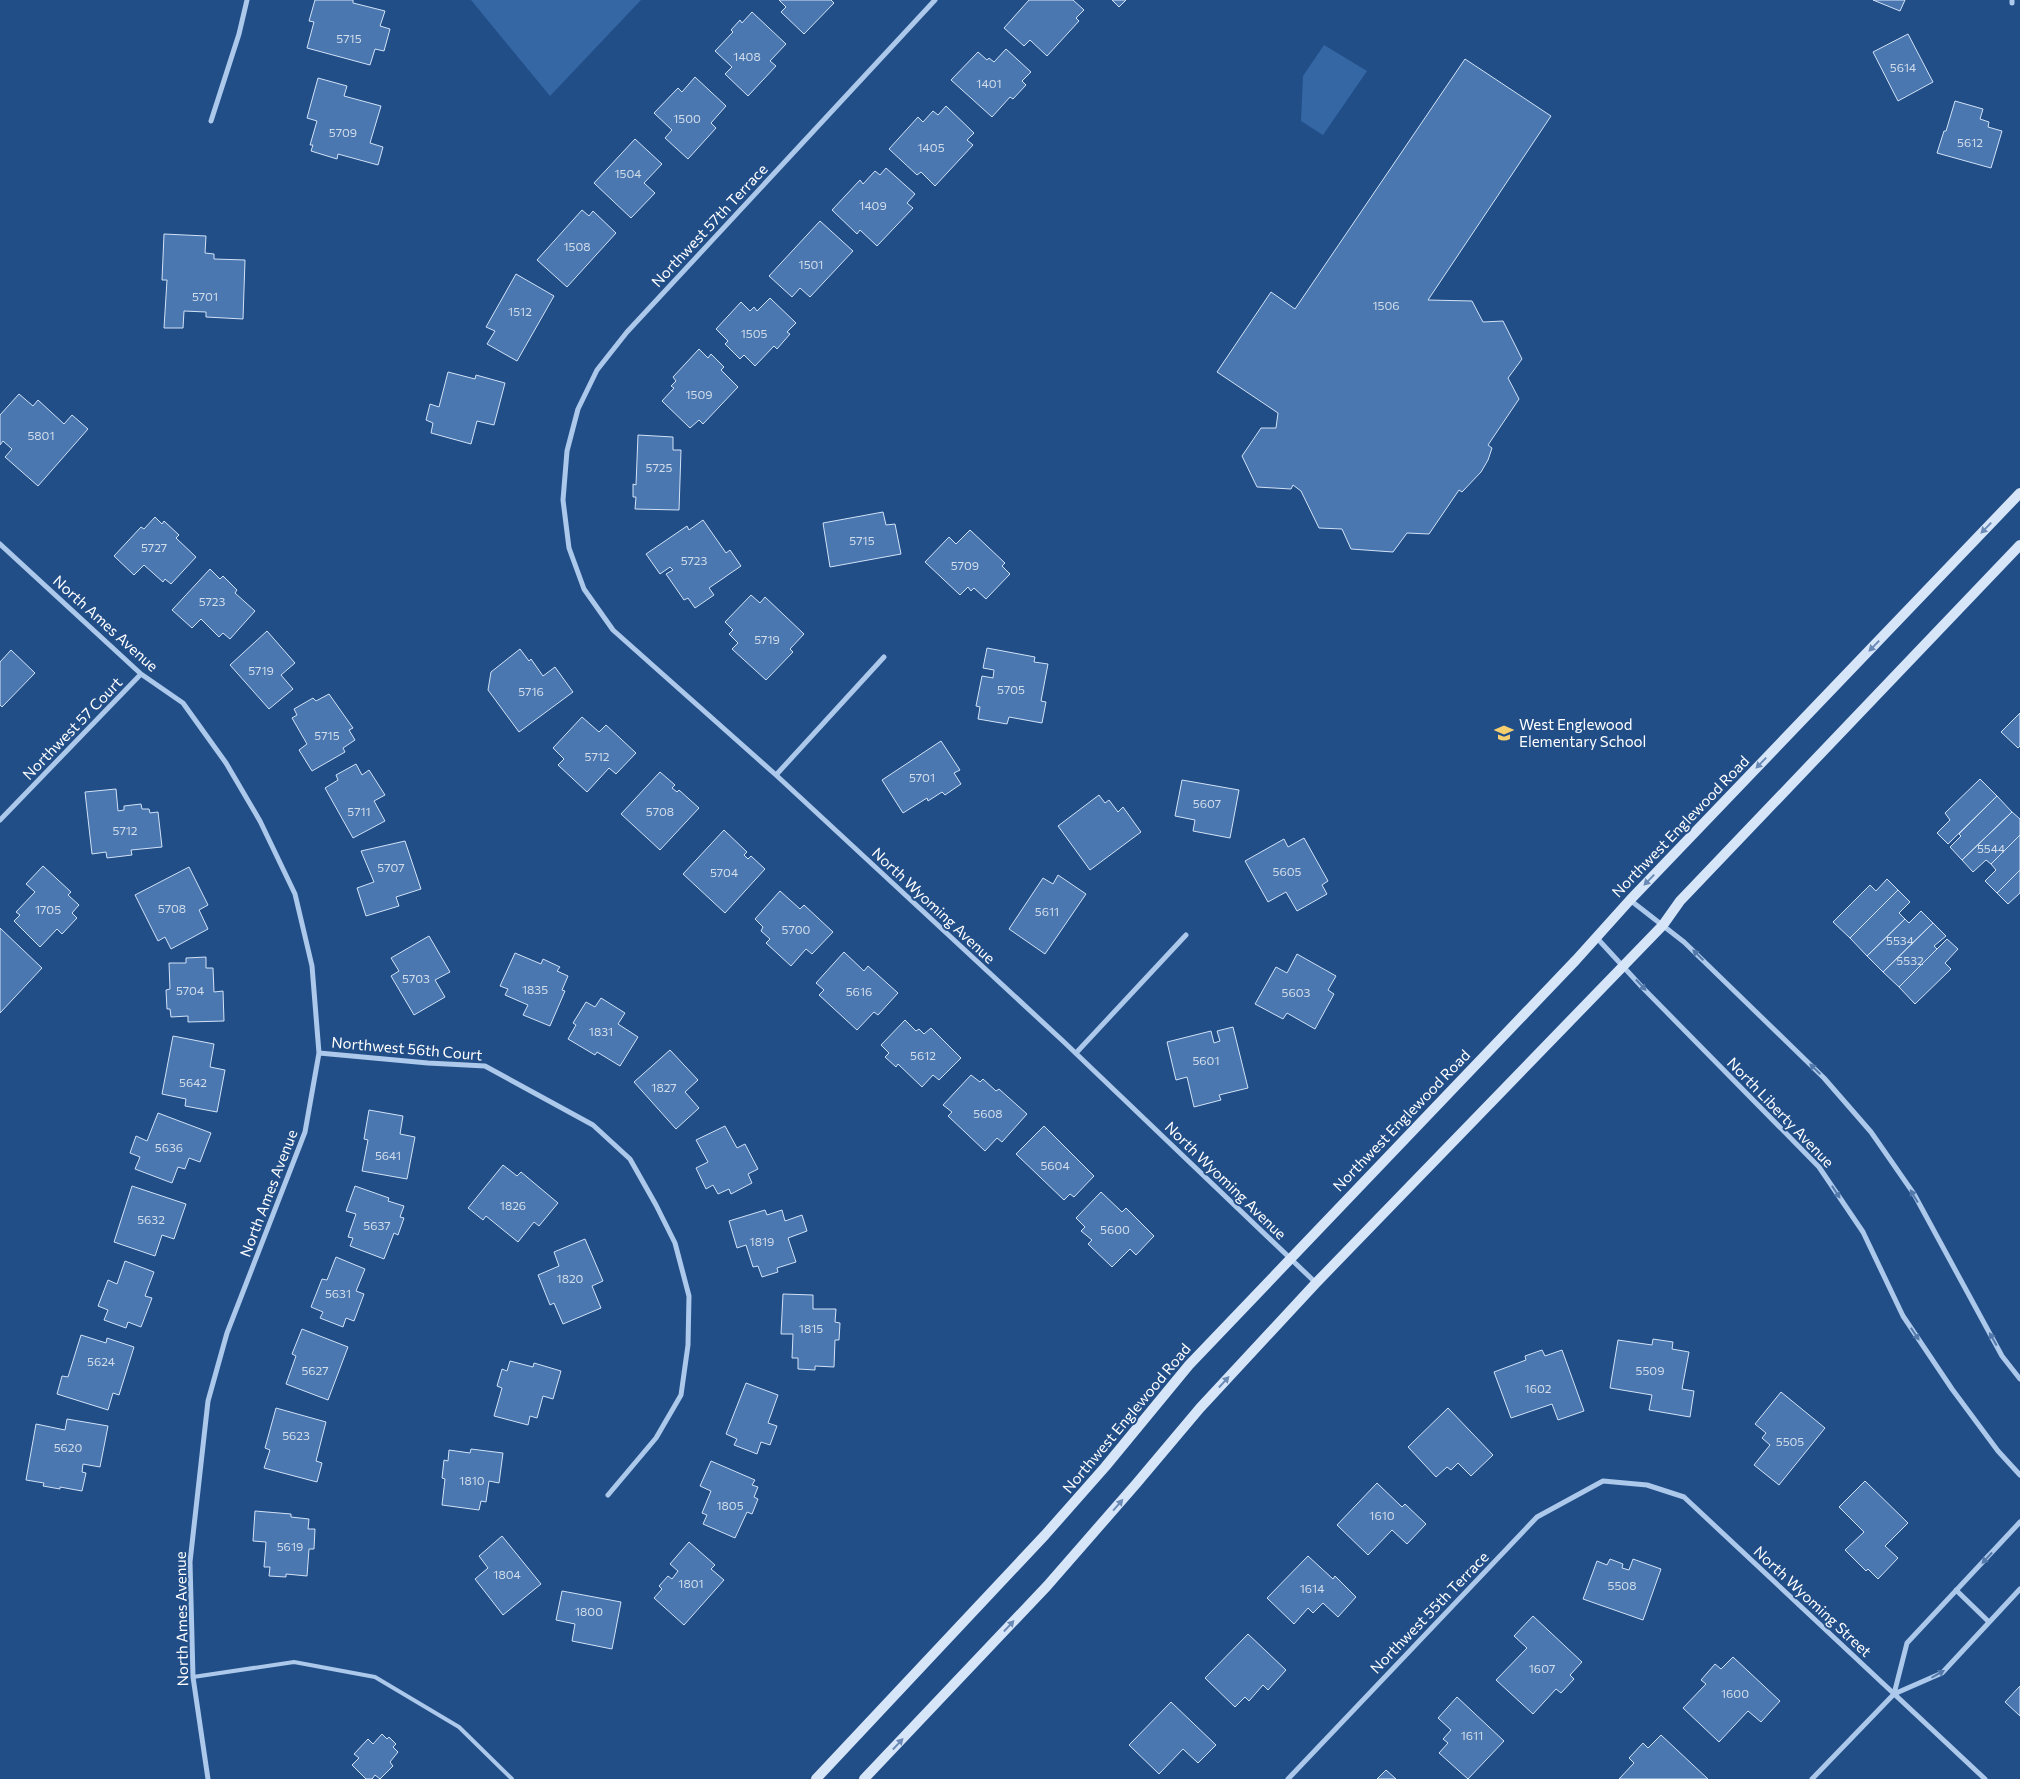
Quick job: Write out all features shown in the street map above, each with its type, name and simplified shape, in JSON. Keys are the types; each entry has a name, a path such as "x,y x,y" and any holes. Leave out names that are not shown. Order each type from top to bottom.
{"main road":[{"name":"Northwest Englewood Road","path":"816,1779 1045,1535 1106,1467 1189,1366 1289,1259 2020,493"},
{"path":"864,1779 1047,1586 1200,1408 1316,1283 1663,925 1680,901 2020,545"}],"street":[{"path":"211,121 239,34 247,0"},
{"name":"Northwest 57th Terrace","path":"563,500 566,451 578,409 597,370 627,332 935,0"},
{"name":"North Wyoming Avenue","path":"563,500 569,548 584,589 613,630 776,775 1076,1053 1316,1283"},
{"name":"North Ames Avenue","path":"0,544 141,674 183,703 226,763 260,821 295,894 312,966 319,1054 306,1132 227,1333 208,1401 190,1562 193,1676 208,1779"},
{"path":"776,775 884,657"},
{"name":"Northwest 57 Court","path":"0,820 141,674"},
{"path":"1630,900 1684,942 1824,1078 1871,1132 1914,1194 2002,1356 2020,1379"},
{"path":"1076,1053 1186,935"},
{"name":"North Liberty Avenue","path":"1596,937 1820,1167 1863,1232 1903,1316 1952,1389 1998,1451 2020,1475"},
{"name":"Northwest 56th Court","path":"319,1054 428,1064 485,1066 593,1125 630,1159 656,1204 675,1243 689,1296 688,1345 681,1395 656,1438 608,1494"},
{"name":"North Wyoming Street","path":"1603,1481 1647,1484 1684,1498 1986,1779"},
{"name":"Northwest 55th Terrace","path":"1288,1779 1538,1517 1603,1481"},
{"path":"1894,1694 1907,1643 2020,1522"},
{"path":"1812,1779 1894,1694 1942,1673 2020,1588"},
{"path":"1956,1590 1990,1622"}],"lane":[{"path":"193,1676 294,1662 374,1677 459,1727 512,1779"}],"shaded area":[{"path":"471,0 641,0 550,96"},
{"path":"1324,45 1367,71 1323,135 1301,121 1303,76"}],"building":[{"path":"315,0 353,0 353,3 385,11 380,26 390,29 384,51 375,49 370,65 307,48 314,22 309,21"},
{"path":"779,0 831,0 834,3 804,34 781,12 786,7"},
{"path":"1029,0 1073,0 1084,10 1076,18 1079,21 1047,56 1030,40 1024,46 1004,28"},
{"path":"1112,0 1126,0 1119,7"},
{"path":"1873,0 1905,0 1900,11"},
{"path":"752,12 786,44 770,61 776,66 748,96 725,74 732,67 715,51 733,32 731,30 740,20 742,23"},
{"path":"1908,34 1933,82 1898,101 1873,52"},
{"path":"1006,49 1031,72 1022,81 1026,85 1013,99 1010,97 992,117 951,80 978,52 987,60 989,58 994,62"},
{"path":"1465,59 1551,116 1428,300 1472,301 1483,322 1503,321 1522,359 1508,378 1519,399 1488,445 1492,448 1481,472 1462,492 1459,490 1429,534 1407,533 1393,552 1351,549 1342,529 1319,528 1301,491 1293,485 1291,489 1257,487 1242,456 1261,428 1276,428 1278,413 1217,372 1271,292 1295,309"},
{"path":"695,77 726,106 711,123 716,128 688,159 665,138 672,130 654,113 678,88 682,92"},
{"path":"318,78 347,86 344,96 381,106 370,143 383,147 378,165 338,154 337,159 311,151 313,145 310,145 317,121 307,118"},
{"path":"1955,101 1983,109 1980,119 1989,122 1988,127 2002,131 1991,168 1937,153"},
{"path":"946,106 974,133 967,140 973,145 935,186 921,172 917,175 889,149 918,117 923,122 933,111 938,115"},
{"path":"635,139 662,164 644,183 655,193 631,218 594,183"},
{"path":"886,168 915,194 907,203 913,208 877,246 860,230 857,234 832,210 860,180 863,184 875,171 880,175"},
{"path":"582,210 589,216 593,211 616,233 567,287 537,260"},
{"path":"820,221 853,251 810,297 800,288 792,297 769,276"},
{"path":"164,234 206,236 205,253 214,254 214,259 245,260 243,319 206,317 206,312 184,311 183,328 164,328 167,280 162,280"},
{"path":"516,274 554,296 517,361 487,344 495,331 486,327"},
{"path":"770,298 796,323 787,332 790,334 777,349 774,346 755,366 744,355 740,359 725,344 728,341 716,329 741,302 750,311 754,307 757,311"},
{"path":"699,349 708,358 711,354 724,367 721,370 738,387 703,424 699,420 690,428 662,401 674,388 671,386 676,381 673,377"},
{"path":"448,372 475,379 476,375 505,383 494,425 477,421 471,444 431,433 433,423 426,420 430,404 439,407"},
{"path":"19,394 33,406 38,400 64,424 72,415 88,429 38,486 5,457 12,449 3,441 0,445 0,415"},
{"path":"638,435 673,437 673,450 681,450 679,510 635,509 636,497 633,497 633,484 636,485"},
{"path":"883,512 886,525 895,524 901,554 830,567 823,523"},
{"path":"155,517 162,524 164,521 179,535 176,538 196,557 171,584 165,579 163,582 144,565 134,575 114,556 141,527 144,529"},
{"path":"703,520 726,553 730,550 741,566 709,588 714,595 695,608 688,598 684,600 666,574 673,570 670,567 660,574 646,554 687,526 689,530"},
{"path":"970,530 1005,563 1002,566 1010,574 986,599 974,588 971,591 968,587 960,595 925,562 949,537 956,544"},
{"path":"210,569 220,579 223,576 237,590 235,593 255,611 230,639 223,633 219,637 201,619 192,628 172,610"},
{"path":"751,595 760,603 765,597 804,634 790,649 793,652 766,680 732,649 738,643 729,634 733,630 725,622"},
{"path":"267,631 295,663 281,675 293,689 269,709 230,665"},
{"path":"987,648 1035,657 1034,662 1048,664 1041,701 1046,702 1042,723 1009,717 1007,724 978,719 980,707 976,706 982,676 993,678 994,670 983,668"},
{"path":"520,649 529,661 531,659 543,676 555,667 573,692 519,732 488,690 491,672"},
{"path":"11,650 35,673 2,707 0,705 0,662"},
{"path":"329,694 353,728 349,730 355,740 343,748 345,752 312,771 299,750 307,744 292,718 297,715 294,709 313,698 316,701"},
{"path":"2020,713 2020,746 2018,748 2001,732"},
{"path":"582,717 599,732 606,725 636,753 616,774 609,768 587,792 558,765 564,759 553,748"},
{"path":"941,741 960,770 954,773 961,784 945,795 942,792 928,801 927,798 903,813 882,780"},
{"path":"356,764 362,775 369,770 385,795 374,801 385,821 353,838 325,788 338,780 336,775"},
{"path":"660,772 675,785 672,788 677,792 679,790 699,808 660,850 621,814"},
{"path":"1980,779 1997,796 1948,844 1937,833 1950,820 1945,813"},
{"path":"1182,780 1239,790 1230,838 1193,831 1195,820 1175,816"},
{"path":"116,789 118,811 124,810 124,806 141,804 142,809 149,809 150,813 158,812 162,847 131,850 132,855 107,858 106,852 92,854 85,792"},
{"path":"1099,795 1105,803 1109,800 1118,812 1123,807 1141,832 1090,870 1058,826"},
{"path":"1997,796 2012,812 1962,860 1950,847 1961,836 1959,834"},
{"path":"2012,812 2020,819 2020,835 1991,864 1986,860 1973,872 1962,860"},
{"path":"724,830 747,852 744,855 748,859 751,856 765,869 725,913 683,874"},
{"path":"2020,835 2020,870 1997,893 1985,881 1996,870 1991,864"},
{"path":"1304,838 1328,881 1322,885 1327,894 1297,911 1286,892 1268,902 1245,861 1284,839 1288,847"},
{"path":"405,841 421,889 396,897 399,906 366,916 357,888 374,882 361,851"},
{"path":"43,866 71,892 68,895 79,905 72,913 77,918 62,934 57,929 40,947 14,921 20,915 16,912 35,892 26,884"},
{"path":"189,867 208,905 199,910 208,929 171,949 165,937 158,941 135,895"},
{"path":"2020,870 2020,893 2008,904 1997,893"},
{"path":"1058,875 1086,894 1045,954 1009,929 1043,878 1053,884"},
{"path":"1887,879 1898,890 1850,938 1833,922 1870,885 1876,891"},
{"path":"1898,890 1910,902 1899,913 1905,919 1867,956 1850,938"},
{"path":"780,891 800,909 804,905 833,932 812,954 806,949 791,966 766,943 770,939 761,931 763,927 755,919"},
{"path":"1921,911 1933,923 1883,972 1867,956 1905,919 1909,923"},
{"path":"1933,923 1946,936 1934,946 1937,949 1899,987 1883,972"},
{"path":"0,928 42,968 0,1013"},
{"path":"429,936 450,972 435,980 445,997 414,1015 391,976 399,971 391,958"},
{"path":"1947,939 1958,949 1945,963 1951,969 1915,1004 1899,987"},
{"path":"844,952 864,971 868,966 898,993 878,1015 874,1012 857,1030 819,995 824,990 816,983"},
{"path":"515,953 541,964 543,959 560,967 557,971 568,976 562,990 565,991 550,1026 523,1015 528,1005 505,995 508,989 500,986"},
{"path":"1297,954 1336,976 1328,990 1334,994 1315,1029 1287,1013 1283,1019 1255,1004 1276,967 1287,973"},
{"path":"206,957 206,968 213,968 214,992 223,991 224,1021 188,1022 188,1016 171,1017 170,1009 167,1009 166,990 170,989 169,963 186,963 186,958"},
{"path":"601,998 625,1013 618,1024 638,1037 620,1066 597,1052 595,1055 568,1039 576,1025 573,1023 586,1002 595,1007"},
{"path":"905,1020 916,1031 919,1029 924,1034 931,1028 961,1058 939,1080 933,1075 922,1087 898,1064 896,1067 885,1057 889,1053 881,1045"},
{"path":"1233,1027 1248,1088 1219,1095 1221,1100 1194,1107 1187,1077 1176,1080 1167,1042 1211,1031 1214,1043 1220,1041 1217,1031"},
{"path":"173,1036 214,1044 210,1067 225,1070 217,1112 185,1106 186,1099 162,1094"},
{"path":"670,1050 698,1080 685,1092 699,1108 676,1129 634,1082"},
{"path":"971,1075 980,1082 983,1079 996,1091 999,1089 1027,1114 1002,1142 997,1138 985,1151 948,1116 952,1112 943,1105"},
{"path":"369,1110 403,1116 400,1134 415,1137 407,1179 362,1171 368,1140 364,1139"},
{"path":"158,1113 211,1133 200,1162 189,1158 185,1169 178,1167 172,1183 135,1169 140,1157 130,1153 136,1136 147,1141"},
{"path":"725,1126 737,1148 745,1144 758,1169 748,1174 752,1183 731,1194 729,1189 718,1194 713,1185 706,1189 696,1168 708,1162 696,1140"},
{"path":"1044,1126 1094,1176 1074,1197 1070,1194 1064,1200 1016,1154"},
{"path":"503,1165 517,1176 521,1172 558,1203 539,1226 534,1222 518,1242 486,1216 483,1220 468,1208"},
{"path":"132,1186 186,1204 174,1239 162,1235 155,1256 114,1242"},
{"path":"355,1186 389,1198 388,1201 404,1206 400,1217 404,1218 398,1235 394,1233 384,1259 350,1246 353,1238 348,1237 356,1214 346,1211"},
{"path":"1101,1192 1122,1212 1126,1208 1154,1236 1136,1255 1130,1249 1112,1267 1088,1244 1092,1240 1081,1231 1085,1227 1076,1218"},
{"path":"765,1210 767,1215 782,1210 785,1221 802,1215 807,1231 788,1238 796,1262 777,1268 778,1272 762,1277 758,1266 753,1267 746,1245 737,1248 729,1221"},
{"path":"585,1239 603,1281 592,1286 601,1308 563,1324 554,1303 550,1305 538,1275 559,1266 554,1252"},
{"path":"336,1257 365,1269 356,1291 364,1294 354,1321 346,1318 343,1327 320,1318 323,1312 311,1307 322,1279 327,1280"},
{"path":"125,1261 154,1272 145,1296 152,1298 141,1327 128,1322 126,1328 104,1320 108,1310 98,1306 108,1280 117,1284"},
{"path":"783,1294 813,1295 813,1309 836,1309 835,1322 840,1323 839,1340 835,1340 834,1367 815,1366 815,1370 798,1369 798,1358 792,1358 793,1334 781,1334"},
{"path":"302,1329 348,1347 328,1400 286,1384 296,1356 292,1354"},
{"path":"81,1335 106,1343 107,1338 134,1347 119,1395 113,1393 108,1410 57,1394 62,1376 68,1377"},
{"path":"1653,1339 1673,1342 1672,1349 1689,1352 1682,1389 1694,1391 1690,1417 1649,1410 1652,1395 1610,1388 1618,1340 1652,1345"},
{"path":"1542,1350 1545,1356 1562,1350 1584,1411 1558,1420 1552,1404 1511,1418 1494,1372 1526,1360 1525,1356"},
{"path":"510,1361 533,1367 534,1363 561,1371 553,1399 543,1396 537,1418 530,1416 528,1425 494,1416 502,1388 497,1386 502,1369 507,1371"},
{"path":"746,1383 778,1395 768,1423 777,1426 770,1445 761,1442 757,1454 734,1445 737,1439 726,1434"},
{"path":"1781,1392 1825,1428 1779,1485 1754,1465 1770,1445 1762,1438 1766,1433 1755,1424"},
{"path":"276,1408 326,1422 316,1461 322,1463 317,1482 264,1468 270,1450 265,1448"},
{"path":"1448,1408 1493,1455 1471,1476 1458,1463 1451,1470 1447,1467 1436,1477 1408,1447"},
{"path":"67,1419 108,1426 100,1467 83,1464 82,1472 86,1473 82,1491 43,1486 44,1483 26,1480 36,1424 65,1430"},
{"path":"471,1449 503,1453 499,1483 489,1481 486,1502 481,1501 479,1510 442,1505 445,1479 442,1478 444,1460 448,1461 449,1450 470,1453"},
{"path":"711,1461 755,1480 752,1485 758,1487 754,1497 758,1499 752,1514 747,1512 735,1538 703,1524 707,1515 702,1513 711,1491 700,1486"},
{"path":"1865,1481 1908,1523 1885,1546 1898,1558 1878,1579 1868,1569 1866,1571 1845,1550 1864,1532 1839,1507"},
{"path":"1377,1483 1402,1507 1405,1504 1426,1524 1407,1544 1392,1530 1368,1555 1337,1525"},
{"path":"255,1511 291,1514 291,1517 309,1519 308,1529 315,1529 314,1549 309,1549 307,1576 286,1574 286,1577 269,1576 270,1567 264,1567 266,1542 253,1541"},
{"path":"502,1536 541,1584 503,1615 475,1579 488,1568 479,1556"},
{"path":"689,1542 715,1565 711,1569 724,1580 684,1625 654,1598 662,1589 659,1586 668,1576 672,1579 678,1571 670,1564"},
{"path":"1308,1556 1333,1579 1335,1576 1356,1597 1338,1617 1323,1603 1313,1613 1308,1608 1294,1624 1267,1598"},
{"path":"1610,1559 1623,1564 1622,1568 1629,1570 1633,1559 1661,1569 1643,1620 1583,1599 1597,1561 1607,1565"},
{"path":"562,1591 621,1602 612,1649 572,1641 575,1624 556,1620"},
{"path":"1533,1616 1582,1662 1570,1675 1574,1679 1561,1693 1556,1689 1533,1714 1496,1680 1527,1648 1514,1636"},
{"path":"1248,1634 1286,1670 1268,1690 1263,1685 1249,1701 1245,1697 1235,1707 1205,1678"},
{"path":"1733,1657 1780,1701 1761,1722 1748,1711 1719,1742 1683,1708 1706,1684 1701,1680 1715,1664 1721,1669"},
{"path":"2020,1686 2020,1716 2005,1702"},
{"path":"1457,1697 1504,1741 1468,1779 1439,1753 1448,1743 1443,1739 1451,1730 1438,1718"},
{"path":"1171,1702 1216,1745 1198,1763 1183,1749 1159,1774 1129,1745"},
{"path":"382,1734 387,1739 389,1737 396,1744 393,1747 398,1752 390,1762 393,1766 380,1779 375,1775 372,1779 366,1779 352,1765 359,1758 354,1754 368,1739 373,1744"},
{"path":"1661,1735 1708,1779 1619,1779 1634,1763 1629,1758 1643,1743 1648,1748"},
{"path":"1386,1770 1396,1779 1377,1779"}],"place":[{"name":"West Englewood Elementary School","path":"1504,733"}]}
